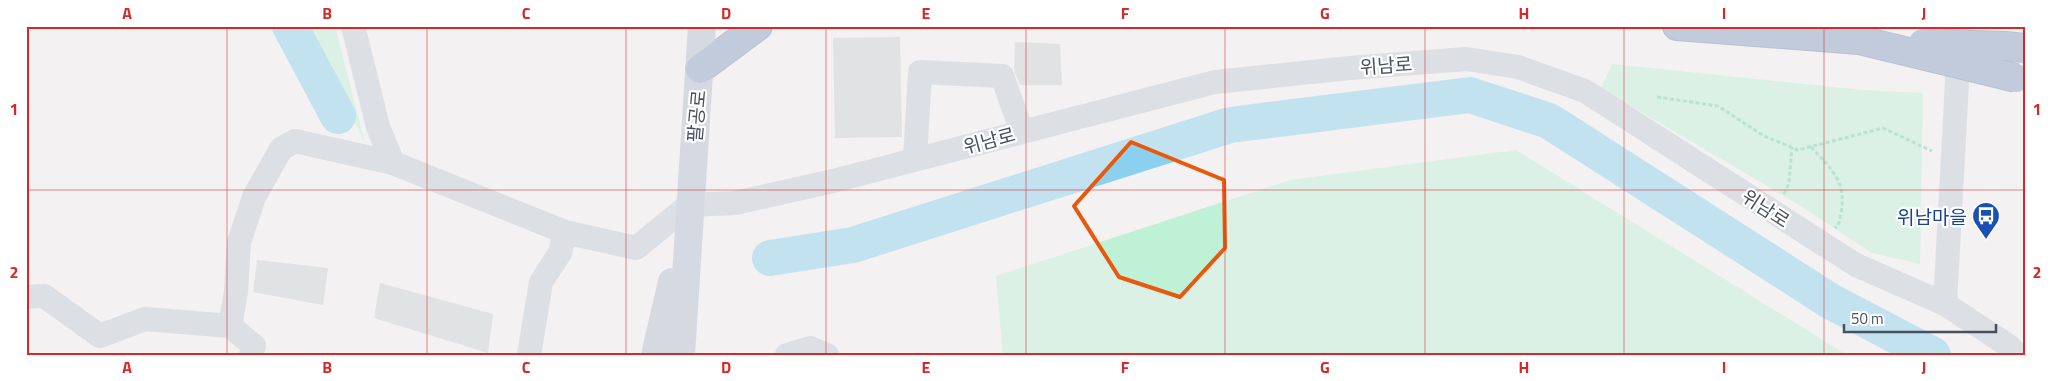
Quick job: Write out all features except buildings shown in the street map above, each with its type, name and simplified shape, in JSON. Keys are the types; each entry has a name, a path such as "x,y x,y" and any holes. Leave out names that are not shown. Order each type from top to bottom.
{"highway":[{"path":"700,69 758,26"},
{"path":"1677,26 1859,40 2015,47"},
{"path":"1859,40 2021,79"}],"main road":[{"name":"팔공로","path":"681,355 689,205 702,26"},
{"name":"팔공로","path":"655,355 689,205"}],"street":[{"path":"353,26 378,127 392,163"},
{"path":"1945,304 1960,26"},
{"name":"위남로","path":"689,205 735,203 1215,82 1350,68 1466,59 1518,67 1585,91 1856,265 1945,304 2009,346 2017,355"},
{"path":"915,159 920,72 1002,76 1022,132"},
{"path":"230,326 236,292 238,242 254,197 281,149 295,142 392,163 565,232 636,248 689,205"},
{"path":"529,355 541,282 560,253 565,232"},
{"path":"26,297 44,296 100,336 145,319 230,326 254,346 251,355"},
{"path":"787,355 810,348 827,355"}],"path":[{"path":"1657,97 1718,106 1764,136 1798,150 1883,128 1933,152"},
{"path":"1782,197 1790,183 1792,147"},
{"path":"1811,147 1838,178 1844,200 1839,224 1832,231"}],"highlighted area":[{"path":"1131,142 1224,180 1225,248 1180,297 1119,277 1074,206"}],"green space":[{"path":"306,26 335,26 365,143"},
{"path":"1612,64 1862,90 1923,93 1920,264 1872,253 1799,205 1601,88"},
{"path":"1516,150 1847,355 1003,355 996,276 1290,180"}],"waterway":[{"path":"290,26 338,116"},
{"path":"770,258 853,245 1230,125 1470,95 1549,121 1830,301 1933,355"}],"place":[{"name":"위남마을","path":"1986,240"}]}
